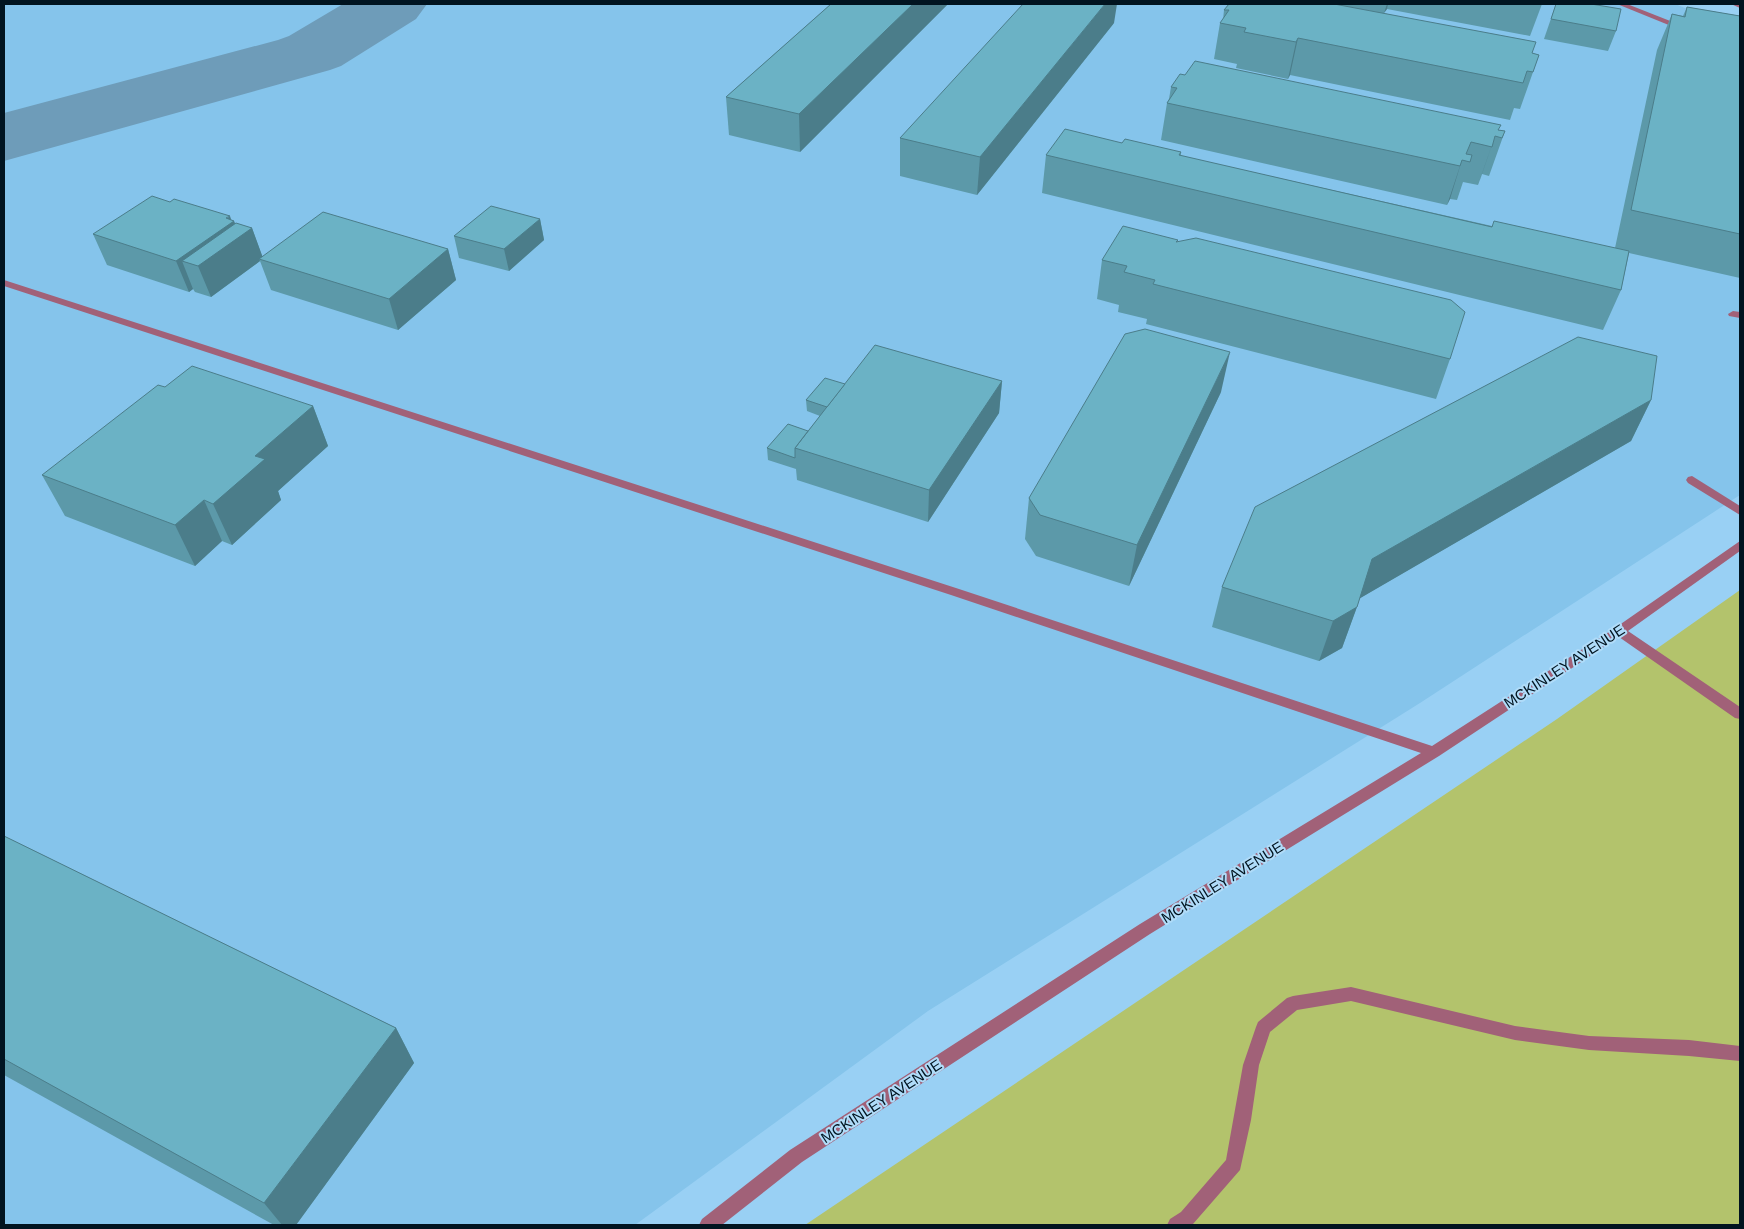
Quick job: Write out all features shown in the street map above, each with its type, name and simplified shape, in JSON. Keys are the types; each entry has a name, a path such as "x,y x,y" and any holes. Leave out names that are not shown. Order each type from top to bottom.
{"street":[{"path":"1621,4 1692,32"},
{"path":"1735,4 1740,6"},
{"path":"4,283 955,592 1434,752"},
{"path":"1692,480 1740,511"},
{"name":"MCKINLEY AVENUE","path":"708,1225 796,1156 1145,928 1434,752 1620,631 1740,545"},
{"path":"1620,631 1740,714"},
{"path":"1176,1225 1187,1218 1234,1164 1251,1065 1264,1027 1294,1003 1351,994 1515,1033 1589,1043 1689,1048 1740,1054"}],"shaded area":[{"path":"4,4 1675,4 1740,30 1740,495 1420,703 928,1011 635,1225 4,1225"}],"green space":[{"path":"1740,590 1740,1225 805,1225 1557,719"}],"building":[{"path":"831,4 913,4 799,114 726,97"},
{"path":"1023,4 1105,4 980,157 900,138"},
{"path":"1229,4 1334,4 1536,42 1532,53 1539,55 1533,72 1527,71 1523,83 1298,38 1296,42 1244,32 1246,28 1220,23 1229,10 1224,10"},
{"path":"1556,4 1591,4 1621,9 1616,31 1551,19"},
{"path":"1687,7 1740,16 1740,234 1631,210 1672,14 1685,17"},
{"path":"1195,61 1501,125 1498,130 1505,131 1502,138 1495,136 1492,147 1471,142 1466,154 1472,155 1470,162 1462,160 1460,166 1167,103 1177,88 1171,87 1180,74 1185,75"},
{"path":"1065,129 1122,143 1125,139 1181,152 1179,155 1492,227 1494,221 1629,251 1621,290 1046,155"},
{"path":"152,196 170,202 174,199 230,216 226,218 234,221 176,261 93,234"},
{"path":"491,206 540,219 504,249 454,236"},
{"path":"323,212 448,249 389,299 259,259"},
{"path":"236,223 252,228 198,266 182,261"},
{"path":"1123,226 1178,240 1176,242 1196,238 1451,300 1465,312 1450,359 1153,284 1155,280 1124,272 1127,266 1102,260"},
{"path":"1145,329 1230,352 1137,545 1040,515 1029,498 1125,334"},
{"path":"1578,337 1657,356 1651,400 1372,559 1357,607 1333,621 1222,587 1255,507"},
{"path":"875,345 1002,381 929,490 795,448"},
{"path":"192,366 313,406 255,456 265,459 213,504 204,500 175,525 42,475 158,385 165,387"},
{"path":"825,378 845,384 827,407 806,400"},
{"path":"788,424 808,431 795,448 795,458 767,448"},
{"path":"4,836 396,1028 264,1203 4,1059"}],"taxiway":[{"path":"4,137 304,55 315,51 392,4"}]}
